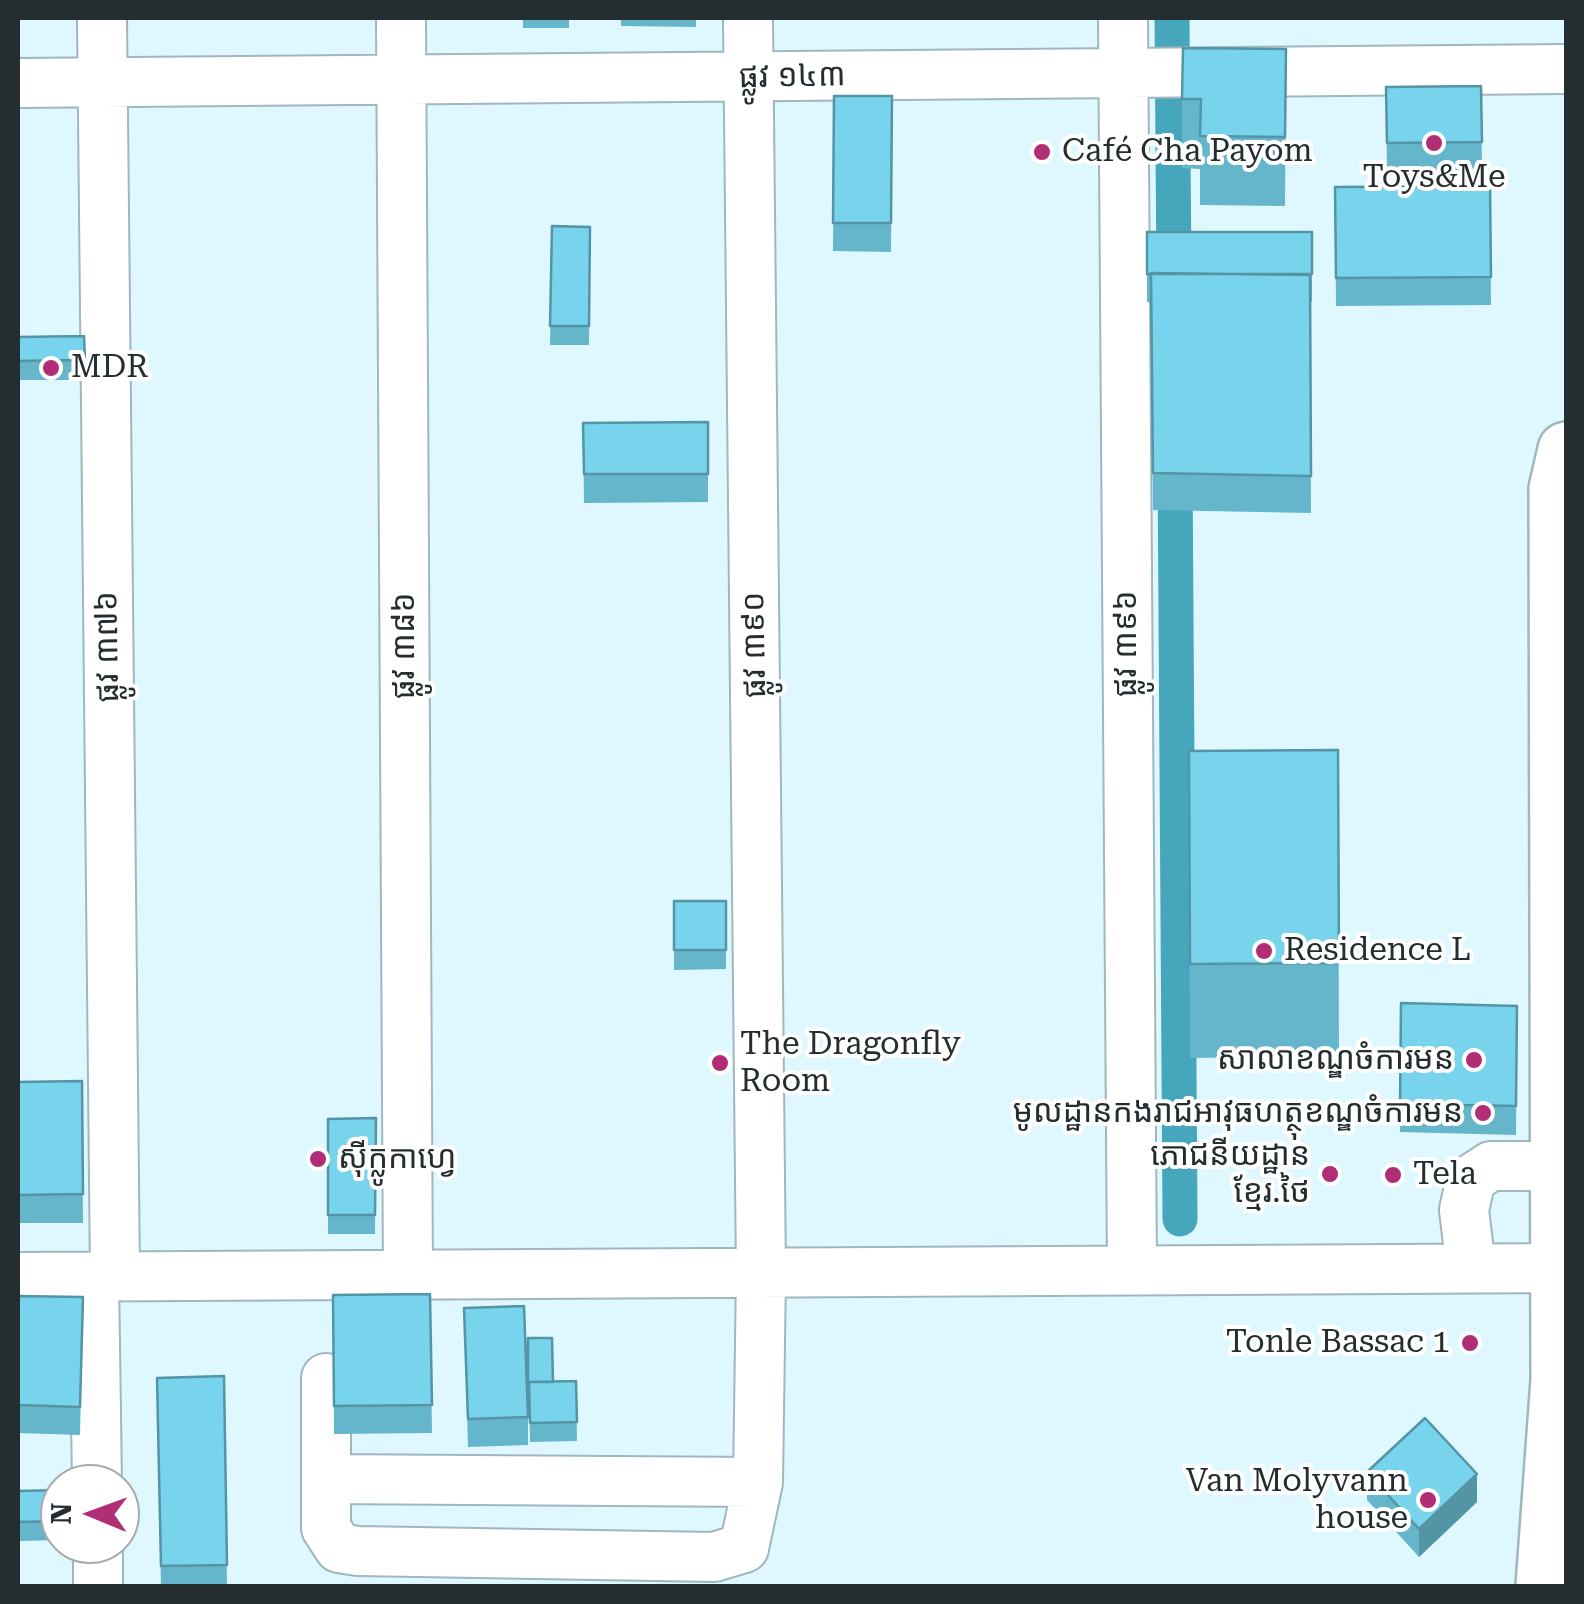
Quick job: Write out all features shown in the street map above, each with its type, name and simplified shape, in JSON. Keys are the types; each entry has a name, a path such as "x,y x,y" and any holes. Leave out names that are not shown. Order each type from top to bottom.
{"main road":[{"path":"1544,1586 1564,1268 1560,1166 1557,488 1566,450"}],"street":[{"name":"ផ្លូវ ៣៧៦","path":"98,1464 104,1276 102,18"},
{"name":"ផ្លូវ ៣៨៦","path":"402,18 408,1275"},
{"name":"ផ្លូវ ៣៩០","path":"739,1567 758,1482 761,1273 748,18"},
{"name":"ផ្លូវ ៣៩៦","path":"1123,18 1161,73 1132,1270"},
{"name":"ផ្លូវ ១៤៣","path":"18,83 1566,69"},
{"path":"1471,1268 1464,1210 1470,1179 1491,1166 1560,1166"},
{"path":"18,1277 1564,1268"},
{"path":"326,1378 326,1528 337,1567 358,1551 714,1557 739,1567"},
{"path":"327,1479 758,1482"}],"building":[{"path":"1183,48 1286,49 1285,137 1200,136 1201,99 1182,99"},
{"path":"1481,86 1482,142 1387,143 1386,87"},
{"path":"834,96 892,96 891,223 833,223"},
{"path":"1490,186 1491,277 1336,278 1335,187"},
{"path":"552,226 590,227 589,326 550,326"},
{"path":"1147,232 1312,232 1312,274 1147,274"},
{"path":"1151,273 1310,275 1311,476 1153,473"},
{"path":"84,336 85,360 18,361 18,337"},
{"path":"708,422 708,474 584,474 583,423"},
{"path":"1338,750 1339,963 1190,964 1189,751"},
{"path":"674,901 726,901 726,950 674,950"},
{"path":"1401,1003 1517,1006 1516,1106 1400,1104"},
{"path":"82,1081 83,1194 18,1195 18,1082"},
{"path":"376,1118 375,1215 328,1215 328,1119"},
{"path":"430,1294 432,1405 334,1406 333,1295"},
{"path":"18,1296 83,1297 80,1407 18,1405"},
{"path":"524,1306 528,1417 468,1419 464,1308"},
{"path":"528,1338 552,1338 553,1382 529,1382 528,1386"},
{"path":"224,1376 227,1565 161,1566 157,1378"},
{"path":"576,1381 577,1422 530,1423 529,1382"},
{"path":"1425,1418 1477,1474 1419,1529 1367,1472"},
{"path":"40,1490 40,1521 18,1522 18,1491"}],"waterway":[{"path":"1172,18 1174,278"},
{"path":"1175,465 1180,1219"}],"place":[{"name":"Toys&Me","path":"1434,143"},
{"name":"Café Cha Payom","path":"1042,152"},
{"name":"MDR","path":"51,368"},
{"name":"Residence L","path":"1264,951"},
{"name":"សាលាខណ្ឌចំការមន","path":"1474,1060"},
{"name":"The Dragonfly Room","path":"720,1063"},
{"name":"មូលដ្ឋានកងរាជអាវុធហត្ថុខណ្ឌចំការមន","path":"1483,1113"},
{"name":"ស៊ីក្លូកាហ្វេ","path":"318,1159"},
{"name":"ភោជនីយដ្ឋាន ខ្មែរ.ថៃ","path":"1330,1174"},
{"name":"Tela","path":"1393,1175"},
{"name":"Tonle Bassac 1","path":"1470,1343"},
{"name":"Van Molyvann house","path":"1428,1500"}]}
